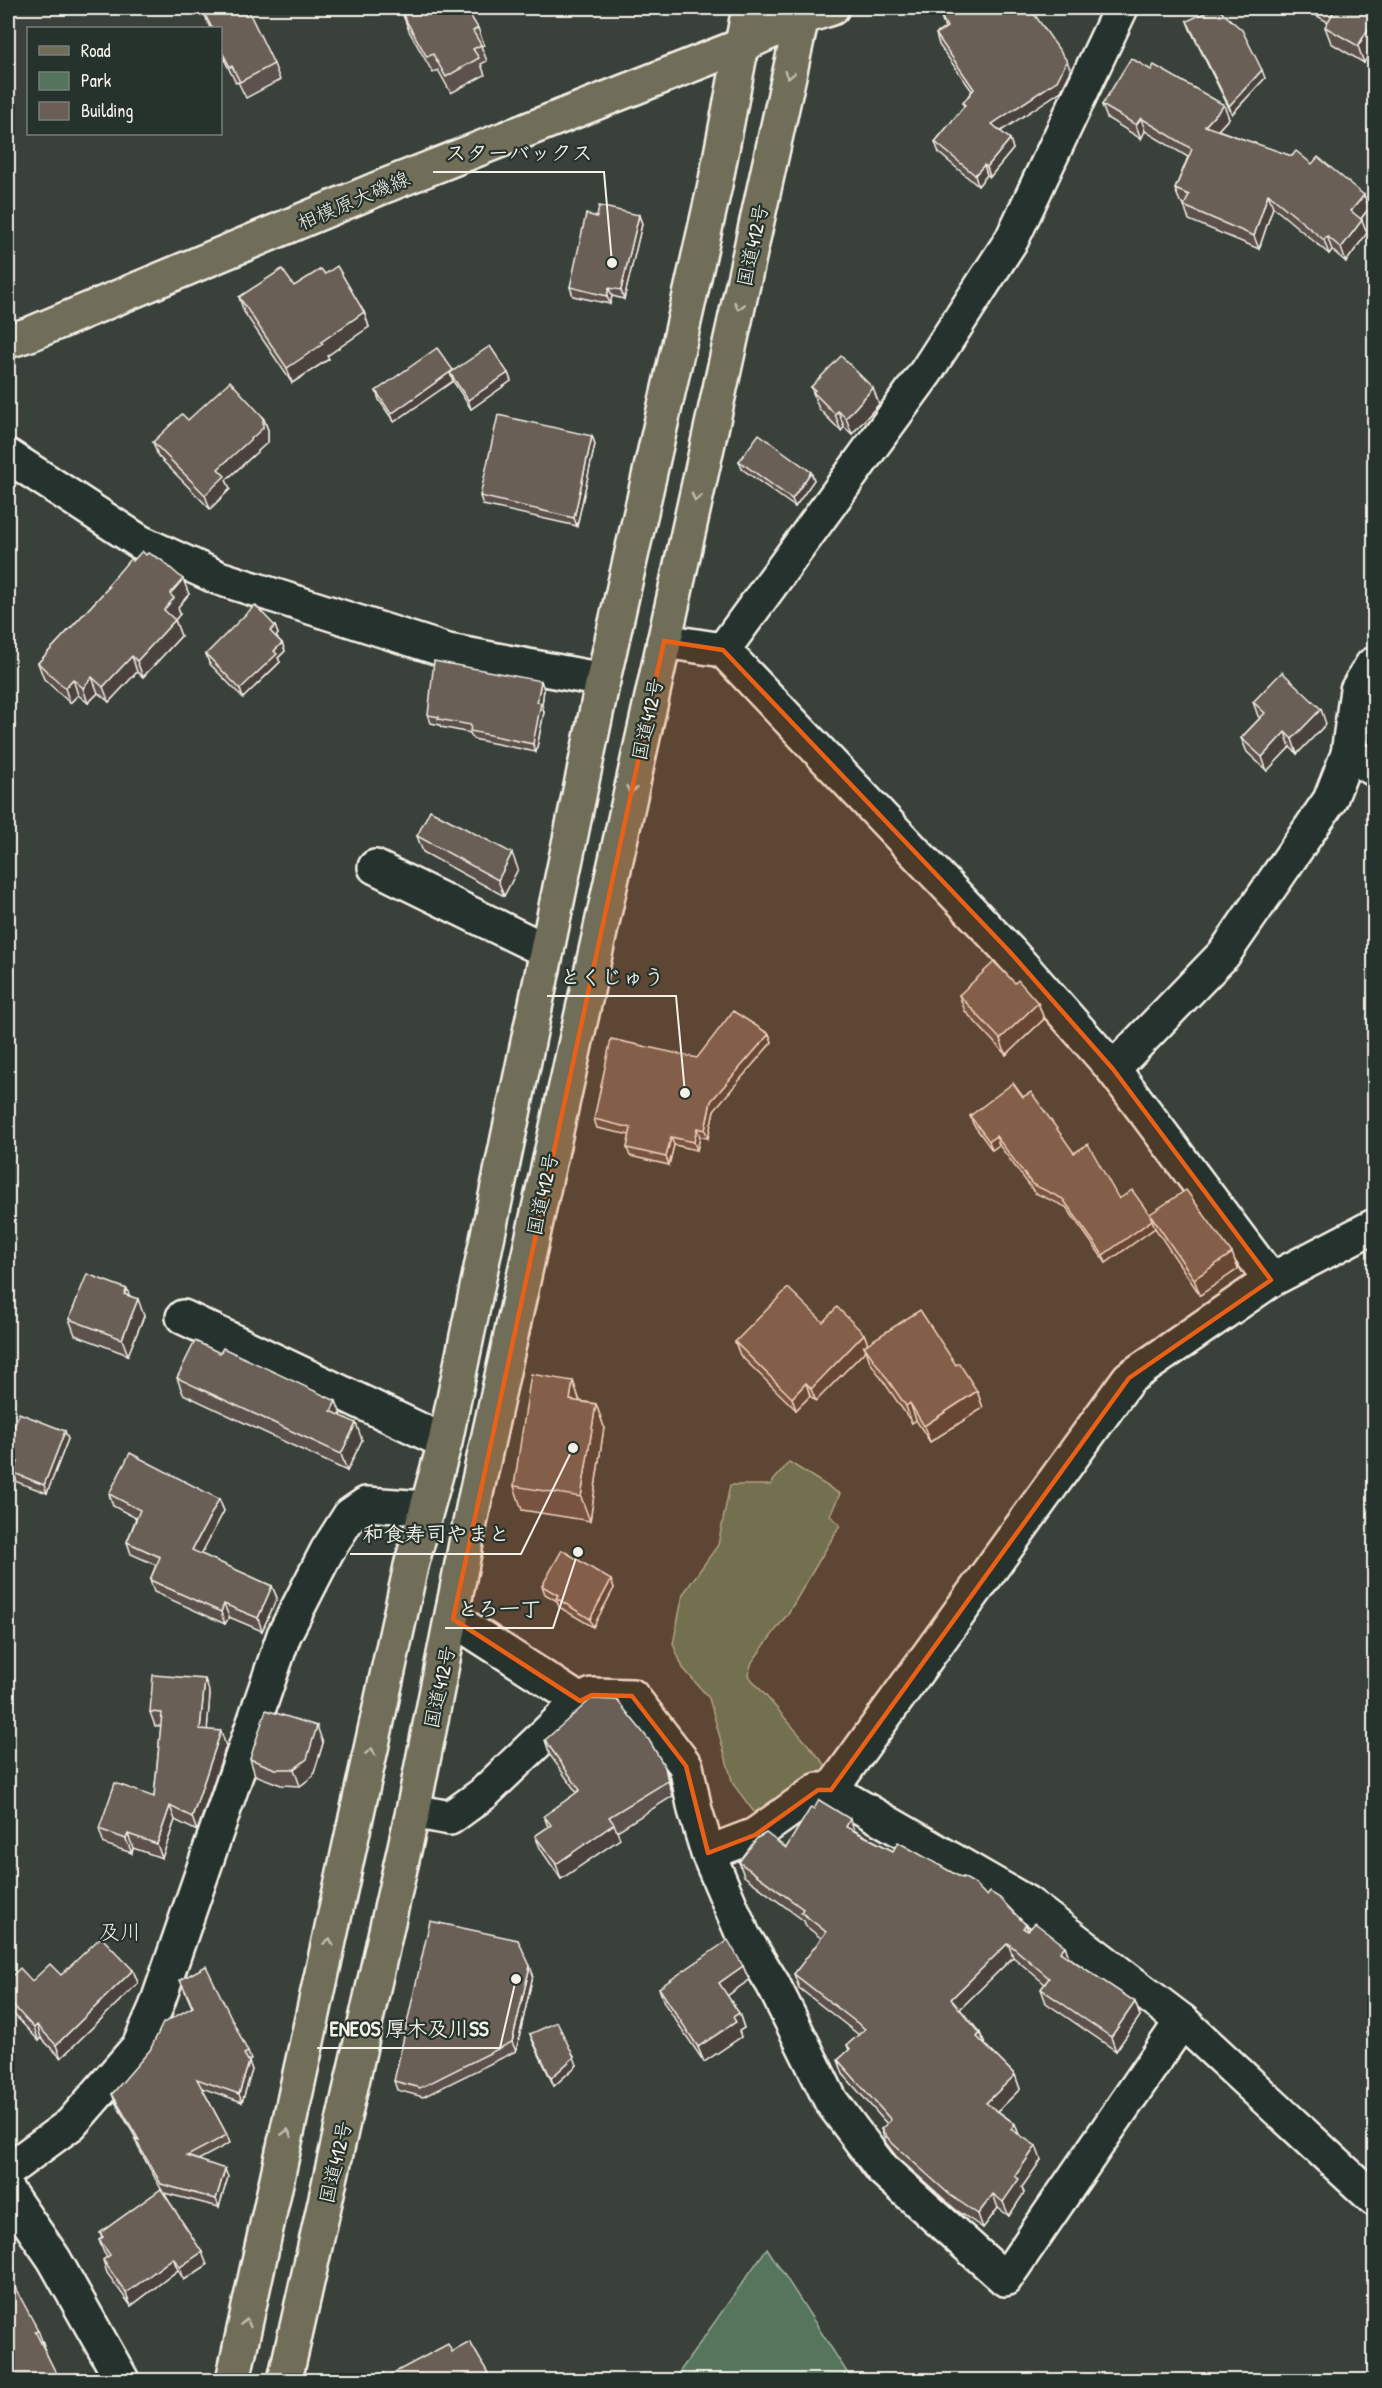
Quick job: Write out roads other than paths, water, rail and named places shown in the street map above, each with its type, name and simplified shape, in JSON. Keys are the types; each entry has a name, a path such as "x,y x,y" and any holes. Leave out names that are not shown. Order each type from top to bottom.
{"main road":[{"path":"233,2380 411,1566 445,1442 603,680 715,185 749,8"},
{"name":"相模原大磯線","path":"8,341 181,273 393,183 740,46 803,13 832,8"},
{"name":"国道412号","path":"285,2380 413,1811 453,1619 474,1503 803,13"}],"street":[{"path":"723,650 926,372 1012,239 1121,8"},
{"path":"8,456 140,542 219,578 448,651 603,680"},
{"path":"664,641 723,650 1010,951 1113,1069 1271,1280"},
{"path":"1113,1069 1224,954 1330,800 1361,761 1357,690 1372,665 1374,668"},
{"path":"375,867 547,951"},
{"path":"831,1790 1129,1378 1271,1280 1374,1226"},
{"path":"183,1317 445,1442"},
{"path":"8,2170 71,2124 139,2046 156,2007 284,1635 327,1551 350,1515 366,1504 426,1508"},
{"path":"453,1619 580,1701"},
{"path":"413,1811 450,1818 483,1794 580,1701 592,1695 632,1696 686,1766 695,1810 708,1853 743,1935 773,1984 831,2101 882,2169 1005,2279 1182,2021"},
{"path":"708,1853 755,1835 818,1790 831,1790 1026,1903 1182,2021 1374,2199"},
{"path":"8,2192 54,2259 122,2380"}],"place":[{"name":"スターバックス","path":"612,263"},
{"name":"とくじゅう","path":"685,1093"},
{"name":"和食寿司やまと","path":"573,1448"},
{"name":"とろ一丁","path":"578,1552"},
{"name":"ENEOS 厚木及川SS","path":"516,1979"}],"district":[{"name":"及川","path":"120,1931"}]}
